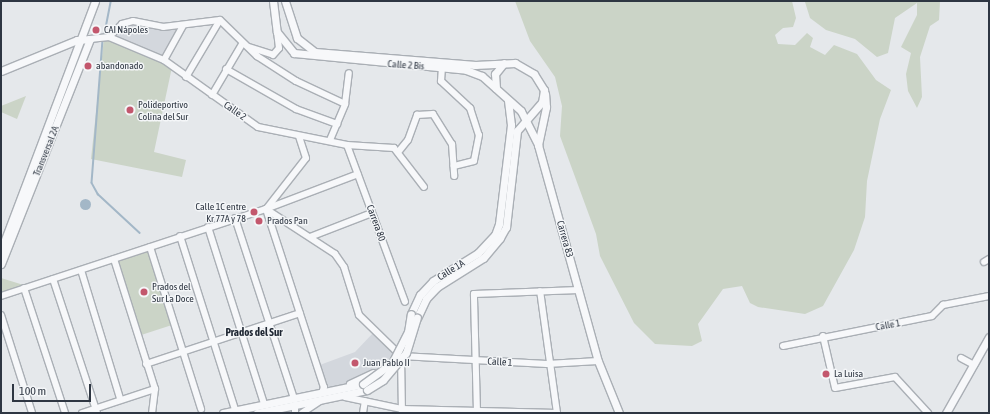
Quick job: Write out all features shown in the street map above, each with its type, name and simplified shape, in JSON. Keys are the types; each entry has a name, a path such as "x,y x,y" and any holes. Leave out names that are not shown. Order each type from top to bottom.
{"street":[{"path":"1,71 87,39 95,1"},
{"path":"242,44 273,55 278,48 273,1"},
{"name":"Calle 2 Bis","path":"285,1 300,42 321,53 475,65 504,63 527,68 544,90"},
{"path":"109,38 122,24 133,21 163,27 183,26 220,20"},
{"path":"220,20 242,44 296,81 345,104"},
{"path":"186,77 220,20"},
{"path":"164,60 183,26"},
{"name":"Calle 2 Bis","path":"277,32 286,48 303,56 442,67 474,72 496,88 526,120"},
{"name":"Calle 2","path":"87,39 99,37 109,38 164,60 258,127 299,136 330,140 347,145 399,151"},
{"name":"Transversal 2A","path":"1,250 87,39"},
{"name":"Transversal 2A","path":"1,264 87,39"},
{"path":"212,95 242,44"},
{"path":"496,88 495,74 504,63"},
{"path":"442,67 441,81 470,108 479,135 474,162 454,166"},
{"path":"226,69 296,109 337,124"},
{"path":"330,140 345,104 349,73"},
{"path":"538,145 546,107 544,90"},
{"name":"Calle 1A","path":"414,316 437,287 483,258 500,238 506,227 516,136 526,120 542,102 544,90"},
{"name":"Calle 1A","path":"345,396 383,380 406,353 420,295 433,281 478,253 495,235 499,224 511,125 508,100"},
{"path":"424,187 399,151 408,140 417,115 429,113 435,116 452,144 454,176"},
{"name":"Carrera 83","path":"526,120 538,145 598,361 620,413"},
{"path":"266,209 306,158 299,136"},
{"name":"Carrera 80","path":"347,145 405,302"},
{"path":"1,296 266,209 358,174"},
{"path":"266,209 335,254 344,267 359,315 399,354 402,411"},
{"path":"266,209 300,313 323,393"},
{"path":"310,237 372,213"},
{"path":"235,218 271,323 295,402 295,413"},
{"path":"208,227 264,404"},
{"path":"180,236 235,409"},
{"path":"150,247 201,409"},
{"path":"114,259 154,389 152,413"},
{"path":"81,270 120,398"},
{"path":"53,279 96,410"},
{"path":"24,288 65,413"},
{"path":"477,411 474,360 474,294 579,290"},
{"path":"323,393 365,400 402,411 557,413 548,364 540,291"},
{"name":"Calle 1","path":"782,346 823,336 920,319 935,315 943,305 989,296"},
{"path":"146,364 242,334 300,313"},
{"path":"1,315 32,413"},
{"path":"823,336 835,388 894,377 928,413"},
{"path":"946,413 989,337"},
{"path":"257,413 361,380 399,354"},
{"name":"Calle 1","path":"399,354 548,364 598,361"},
{"path":"961,358 974,365"},
{"name":"Calle 1A","path":"323,393 365,387"},
{"path":"82,413 96,410 120,398 154,389"},
{"path":"302,413 323,393"},
{"path":"363,413 365,400"},
{"path":"223,413 235,409 264,404 295,402"}],"shaded area":[{"path":"515,1 792,1 796,18 793,27 783,28 775,35 778,44 795,45 807,33 813,38 810,47 825,55 834,45 857,54 876,80 891,90 880,119 867,181 865,217 854,250 823,306 805,314 758,307 750,303 742,286 723,289 698,324 702,341 692,346 655,344 634,323 600,256 596,234 560,136 562,106 555,77 530,41"},
{"path":"940,1 939,20 930,26 920,57 922,97 917,108 908,91 906,74 911,53 901,47 917,15 917,3 895,18 888,53 877,57 855,39 826,30 810,18 805,2"},
{"path":"133,21 163,27 183,26 164,60 109,38"},
{"name":"Polideportivo Colina del Sur","path":"104,38 164,60 172,67 154,152 186,160 182,177 91,159"},
{"path":"26,96 17,119 1,112 1,106"},
{"name":"Prados del Sur La Doce","path":"150,247 175,324 139,336 114,259"},
{"path":"1,278 30,287 1,296"},
{"name":"Juan Pablo II","path":"374,332 397,352 376,372 352,384 326,388 317,366 355,352"}],"water":[{"path":"83,199 87,199 89,200 89,208 83,209 80,206 80,202"}],"waterway":[{"path":"104,36 111,1"},
{"path":"103,40 92,183 98,194 140,233"}],"place":[{"name":"CAI Nápoles","path":"96,30"},
{"name":"abandonado","path":"88,66"},
{"name":"Polideportivo Colina del Sur","path":"130,110"},
{"name":"Calle 1C entre Kr 77A y 78","path":"254,212"},
{"name":"Prados Pan","path":"259,221"},
{"name":"Prados del Sur La Doce","path":"144,292"},
{"name":"Juan Pablo II","path":"355,363"},
{"name":"La Luisa","path":"826,374"}],"district":[{"name":"Prados del Sur","path":"254,332"}]}
